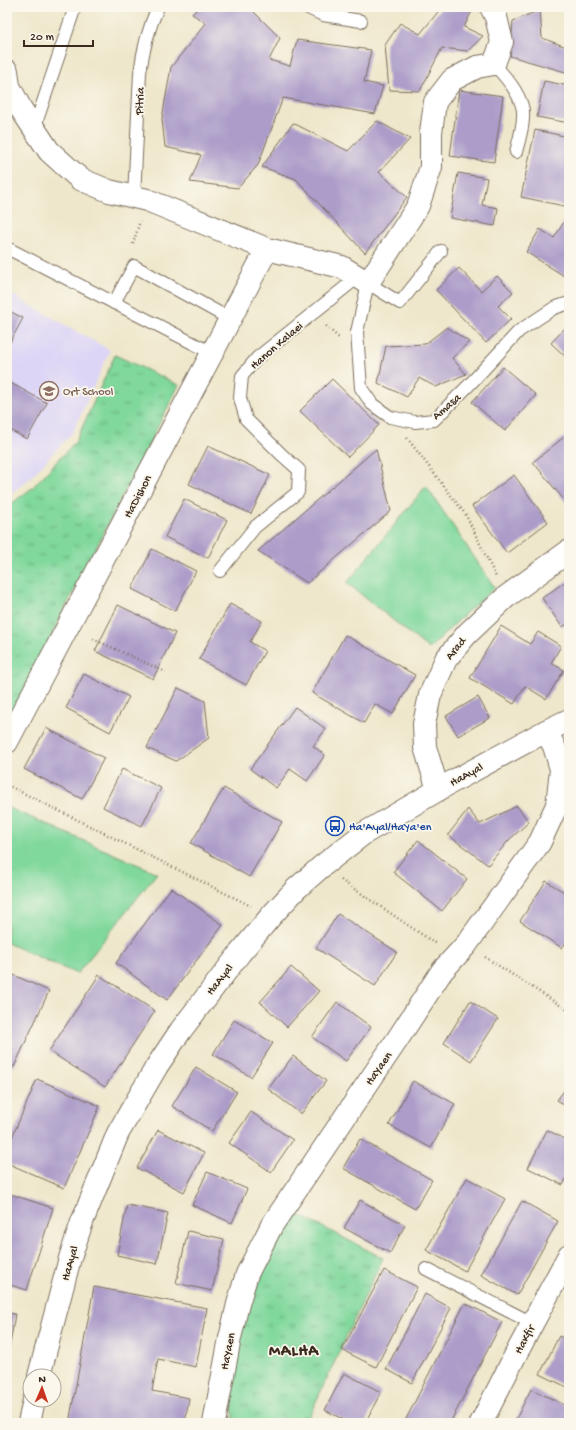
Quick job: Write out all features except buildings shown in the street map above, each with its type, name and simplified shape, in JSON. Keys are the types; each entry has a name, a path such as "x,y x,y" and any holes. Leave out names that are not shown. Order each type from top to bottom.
{"street":[{"path":"7,71 10,86 21,109 34,129 49,151 80,179 109,192 147,200 267,249 342,268 363,280 418,206 432,166 431,133 435,102 452,80 477,67 494,64 502,42 496,17 491,7"},
{"name":"HaDishon","path":"7,742 267,249"},
{"name":"Arad","path":"438,790 425,747 424,724 430,695 446,659 467,634 506,597 569,550"},
{"name":"HaAyal","path":"41,1368 70,1258 84,1214 118,1133 157,1066 181,1030 240,953 296,889 362,834 438,790 569,720"},
{"name":"HaYaen","path":"214,1423 238,1304 247,1274 272,1225 442,971 460,951 540,842 557,805 561,769 554,746 546,731"},
{"name":"HaKfir","path":"481,1423 532,1323 569,1255"},
{"path":"29,1423 32,1408"}],"lane":[{"path":"34,129 75,7"},
{"name":"Pitria","path":"134,197 142,55 150,24 158,7"},
{"path":"306,7 323,15 361,22"},
{"path":"494,64 513,86 523,107 522,130 516,152"},
{"path":"7,248 212,353"},
{"path":"363,280 400,303 441,251"},
{"path":"114,303 134,266 230,319"},
{"name":"Hanon Kalaei","path":"220,571 255,527 298,492 299,470 246,419 240,398 242,376 257,358 312,314 363,280"},
{"name":"Amasa","path":"363,280 357,332 360,388 372,404 390,417 415,422 434,420 471,383 519,331 554,308 569,303"},
{"path":"426,1268 532,1323"}],"path":[{"path":"312,314 358,354"},
{"path":"390,417 466,515 506,597"},
{"path":"93,639 166,672"},
{"path":"7,785 271,916"},
{"path":"321,867 460,951 569,1011"}],"shaded area":[{"name":"Ort School","path":"7,292 110,350 73,432 29,479 7,497"}],"green space":[{"path":"115,355 179,385 7,722 7,507 32,488 76,441"},
{"path":"426,486 495,588 468,611 429,649 347,583"},
{"path":"7,807 157,873 77,974 7,943"},
{"path":"293,1212 383,1258 306,1423 234,1423 231,1394 243,1323 264,1267"}],"place":[{"name":"Ort School","path":"49,391"},
{"name":"Ha'Ayal/HaYa'en","path":"335,826"}],"district":[{"name":"MALHA","path":"294,1349"}]}
